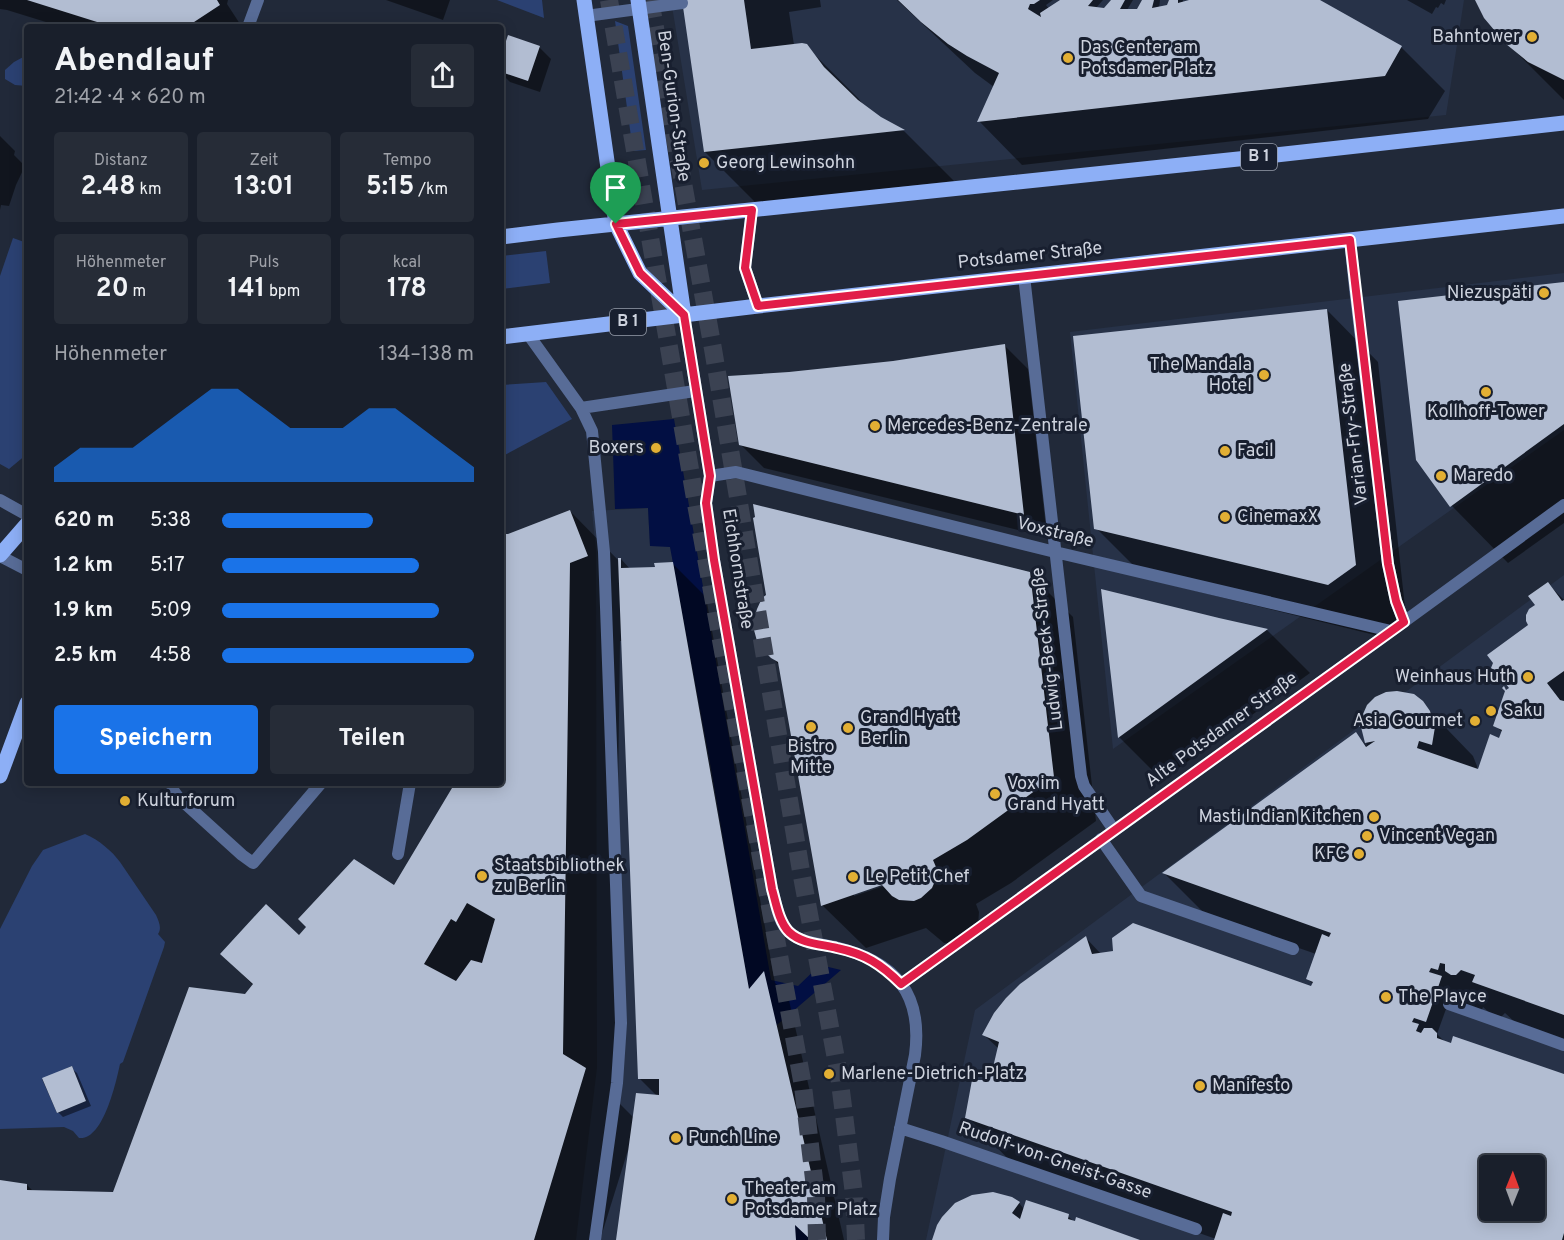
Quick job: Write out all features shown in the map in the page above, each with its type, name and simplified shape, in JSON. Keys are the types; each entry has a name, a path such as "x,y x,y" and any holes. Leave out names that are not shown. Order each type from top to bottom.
{"main road":[{"path":"584,0 616,224 640,273 684,315"},
{"name":"Ben-Gurion-Straße","path":"639,4 669,218"},
{"name":"B 1","path":"504,237 1564,123"},
{"name":"Potsdamer Straße","path":"504,338 758,306 1564,216"},
{"name":"Eichhornstraße","path":"669,218 684,315"},
{"path":"0,555 24,527"},
{"path":"0,776 24,711"}],"street":[{"path":"249,24 258,0"},
{"path":"586,16 639,4 682,3"},
{"path":"752,210 745,268 758,306"},
{"name":"Varian-Fry-Straße","path":"1350,240 1388,564 1396,601 1404,622"},
{"name":"Ludwig-Beck-Straße","path":"1024,276 1081,776 1084,786 1114,830"},
{"name":"Eichhornstraße","path":"684,315 710,476 706,503 714,560 772,889 783,923 788,931 798,938 867,957 888,971 901,984"},
{"path":"528,334 581,408 592,431 604,552 621,1023 617,1083 595,1240"},
{"path":"581,408 696,392"},
{"name":"Voxstraße","path":"710,476 736,472 1055,552 1391,631"},
{"path":"0,500 24,512"},
{"name":"Alte Potsdamer Straße","path":"901,984 1564,505"},
{"path":"0,555 24,568"},
{"path":"172,786 178,797 253,863 318,786"},
{"path":"398,854 409,786"},
{"path":"1101,839 1141,896 1293,949"},
{"path":"883,1240 884,1217 916,1042 915,1012 909,995 901,984"},
{"path":"1449,1004 1564,1045"},
{"name":"Rudolf-von-Gneist-Gasse","path":"900,1128 1196,1229"}],"shaded area":[{"path":"497,0 542,0 544,18"},
{"name":"Das Center am Potsdamer Platz","path":"671,0 1464,0 1446,115 702,190"},
{"path":"615,21 628,26 646,150 633,151"},
{"path":"24,57 24,86 15,85 5,79 5,70"},
{"path":"13,238 24,242 24,456 9,469 0,464 0,276"},
{"path":"546,251 550,283 504,289 504,256"},
{"path":"1564,273 1564,430 1113,749 1070,332"},
{"path":"546,382 572,419 504,455 504,385"},
{"path":"674,419 771,980 798,986 820,965 841,970 764,1036 815,1240 792,1240 711,768 670,547 650,546 648,508 615,509 612,425"},
{"path":"648,508 650,546 670,546 711,768 792,1240 576,1240 597,1068 596,551 592,511"},
{"path":"1564,575 1564,1233 1562,1240 926,1240 975,1010"},
{"path":"85,834 100,843 120,862 156,915 160,927 158,934 165,942 123,1062 120,1064 107,1109 95,1130 79,1138 73,1131 64,1127 0,1129 0,929 32,866 43,850","holes":["72,1066 86,1101 57,1113 42,1079"]}],"building":[{"path":"27,0 217,0 220,5 191,24 103,24"},
{"path":"682,0 744,0 751,49 807,44 824,67 858,100 881,117 905,130 704,152"},
{"path":"898,0 1040,0 1030,4 1028,9 1041,17 1040,13 1060,0 1093,0 1088,6 1104,8 1111,0 1125,0 1120,9 1137,9 1142,0 1154,0 1152,8 1167,5 1169,0 1178,0 1178,3 1189,0 1320,0 1402,46 1385,76 977,122 999,73 948,44"},
{"name":"Bahntower","path":"1475,0 1564,0 1564,80 1528,62 1506,44 1484,18"},
{"path":"508,35 540,46 528,81 504,73 504,47"},
{"name":"Kollhoff-Tower","path":"1564,282 1564,424 1450,507 1416,460 1398,301"},
{"path":"1327,309 1356,565 1328,585 1094,529 1073,336"},
{"name":"Mercedes-Benz-Zentrale","path":"1005,344 1024,515 739,445 728,376 893,361"},
{"path":"753,504 1030,572 1054,777 967,840 933,860 936,867 932,888 914,901 899,900 882,885 821,906 778,662 763,650 754,630 757,609 766,595 753,518 755,517"},
{"name":"Staatsbibliothek zu Berlin","path":"570,510 588,556 570,563 563,1054 586,1068 534,1240 0,1240 0,1180 27,1184 27,1190 113,1192 189,987 245,994 253,984 220,954 266,904 299,935 306,927 298,919 354,859 394,885 453,786 504,786 504,534","holes":["467,903 495,919 482,963 471,960 456,981 424,964 451,919 456,922"]},
{"path":"618,558 621,558 621,568 655,567 654,563 673,562 749,989 764,971 827,1240 811,1240 795,1225 796,1240 616,1240 636,1093 659,1095 659,1079 638,1079"},
{"path":"1548,582 1562,601 1564,600 1564,671 1547,683 1560,700 1564,701 1564,1015 1472,982 1475,975 1461,970 1456,975 1451,975 1445,971 1445,964 1440,963 1438,970 1431,968 1429,972 1442,976 1426,1022 1414,1018 1412,1022 1419,1024 1416,1031 1421,1033 1424,1028 1432,1028 1437,1033 1437,1038 1451,1043 1453,1036 1564,1074 1564,1233 1562,1240 1214,1240 1223,1213 1231,1216 1232,1212 965,1118 972,1080 990,1080 999,1042 982,1035 994,1013 1020,984 1086,936 1092,954 1113,951 1112,938 1133,923 1311,986 1313,982 1306,979 1322,934 1329,937 1331,933 1162,873 1356,732 1366,747 1375,741 1365,743 1361,727 1359,727 1360,721 1367,705 1375,697 1386,692 1414,694 1430,711 1435,727 1432,745 1419,741 1417,748 1478,769 1490,734 1499,738 1502,730 1493,726 1505,691 1502,688 1504,686 1506,690 1509,688 1491,668 1493,663 1487,655 1528,625 1526,615 1535,605 1528,596"},
{"path":"1101,589 1219,618 1268,629 1118,738"},
{"path":"72,1066 86,1101 57,1113 42,1078"},
{"path":"993,1192 1012,1197 1020,1202 1012,1213 1020,1219 1026,1200 1069,1214 1068,1219 1075,1221 1076,1217 1140,1240 932,1240 937,1225 955,1203 972,1195"}],"tunnel":[{"path":"609,0 696,504 803,1086 816,1196 817,1240"},
{"path":"650,0 713,349 801,871 839,1075 854,1194 856,1240"}],"place":[{"name":"Bahntower","path":"1532,37"},
{"name":"Das Center am Potsdamer Platz","path":"1068,58"},
{"name":"Georg Lewinsohn","path":"704,163"},
{"name":"Niezuspäti","path":"1544,293"},
{"name":"The Mandala Hotel","path":"1264,375"},
{"name":"Kollhoff-Tower","path":"1486,392"},
{"name":"Mercedes-Benz-Zentrale","path":"875,426"},
{"name":"Boxers","path":"656,448"},
{"name":"Facil","path":"1225,451"},
{"name":"Maredo","path":"1441,476"},
{"name":"CinemaxX","path":"1225,517"},
{"name":"Weinhaus Huth","path":"1528,677"},
{"name":"Saku","path":"1491,711"},
{"name":"Asia Gourmet","path":"1475,721"},
{"name":"Bistro Mitte","path":"811,727"},
{"name":"Grand Hyatt Berlin","path":"848,728"},
{"name":"Vox im Grand Hyatt","path":"995,794"},
{"name":"Kulturforum","path":"125,801"},
{"name":"Masti Indian Kitchen","path":"1374,817"},
{"name":"Vincent Vegan","path":"1367,836"},
{"name":"KFC","path":"1359,854"},
{"name":"Staatsbibliothek zu Berlin","path":"482,876"},
{"name":"Le Petit Chef","path":"853,877"},
{"name":"The Playce","path":"1386,997"},
{"name":"Marlene-Dietrich-Platz","path":"829,1074"},
{"name":"Manifesto","path":"1200,1086"},
{"name":"Punch Line","path":"676,1138"},
{"name":"Theater am Potsdamer Platz","path":"732,1199"}],"route":[{"path":"752,210 745,268 758,306 1350,240 1388,564 1396,601 1404,622 901,984 878,963 867,957 798,938 788,931 783,923 772,889 714,560 706,503 710,476 684,315 640,273 616,224 752,210"}]}
